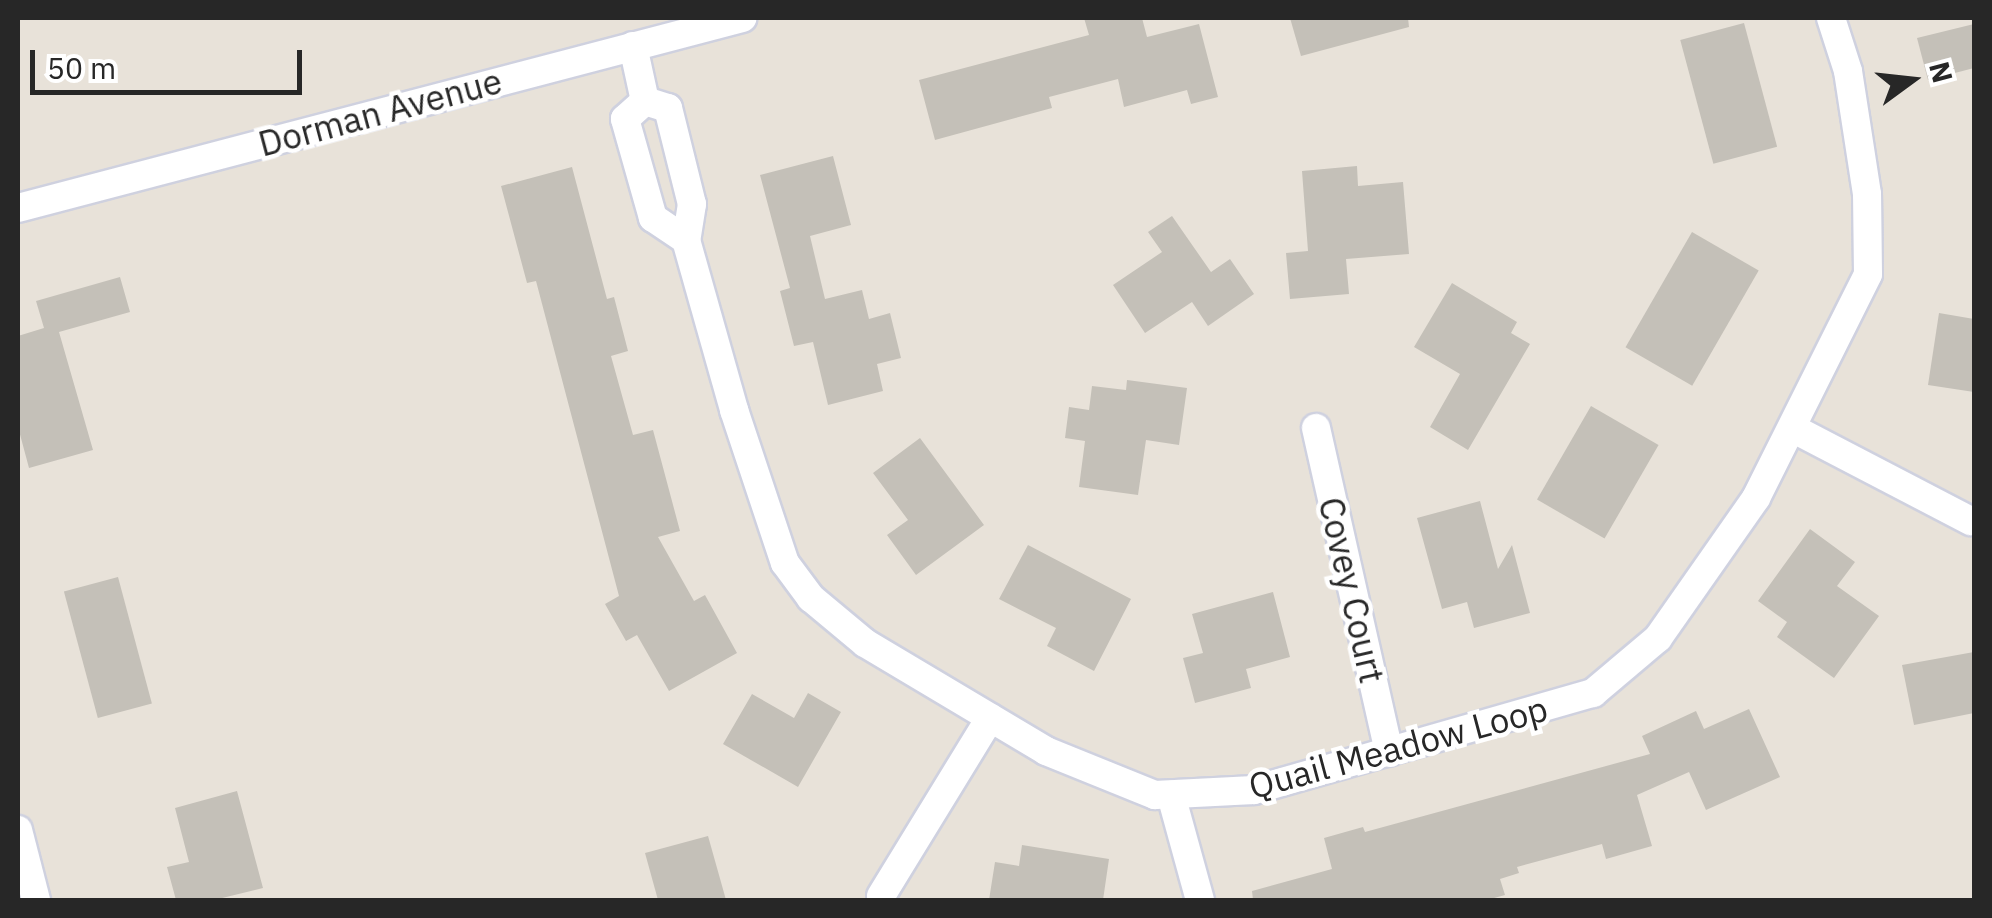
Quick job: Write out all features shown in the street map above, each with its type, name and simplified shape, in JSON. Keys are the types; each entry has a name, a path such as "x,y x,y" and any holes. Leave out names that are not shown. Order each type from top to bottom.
{"street":[{"name":"Dorman Avenue","path":"18,208 742,18"},
{"name":"Quail Meadow Loop","path":"645,101 668,108 692,204 686,240 734,410 785,563 811,598 864,643 1046,752 1155,796 1254,790 1593,694 1658,638 1756,498 1868,274 1867,194 1848,71 1831,18"},
{"path":"634,46 645,101 625,119 653,218 686,240"},
{"name":"Covey Court","path":"1316,428 1388,752"},
{"path":"1792,428 1971,521"},
{"path":"881,896 990,718"},
{"path":"1172,794 1200,900"},
{"path":"18,830 36,900"}],"building":[{"path":"1084,18 1142,18 1147,37 1199,24 1218,97 1191,104 1187,90 1124,107 1118,79 1049,97 1052,108 935,140 919,80 1089,35"},
{"path":"1290,18 1408,18 1409,27 1301,56"},
{"path":"1744,23 1777,147 1713,164 1680,40"},
{"path":"1974,24 1974,68 1928,80 1917,38"},
{"path":"833,156 851,225 810,236 825,299 862,290 869,319 890,313 901,358 877,364 883,391 828,405 813,342 794,346 780,291 790,288 760,175"},
{"path":"1357,166 1358,186 1403,182 1409,254 1346,259 1349,294 1290,299 1286,253 1308,251 1302,171"},
{"path":"572,167 607,299 614,297 628,351 611,356 633,435 653,430 680,531 658,537 694,601 705,595 737,653 669,691 637,635 626,641 605,604 619,596 536,281 527,283 501,186"},
{"path":"1172,216 1211,272 1230,259 1254,294 1208,326 1192,302 1145,333 1113,285 1162,252 1148,232"},
{"path":"1692,232 1759,270 1692,386 1626,347"},
{"path":"120,277 130,312 59,332 93,450 29,468 18,427 18,336 44,328 36,301"},
{"path":"1452,283 1517,322 1511,333 1530,344 1468,450 1430,427 1460,374 1414,347"},
{"path":"1939,313 1974,319 1974,392 1928,385"},
{"path":"1127,380 1187,388 1179,445 1146,440 1138,495 1079,487 1085,441 1065,438 1069,407 1089,410 1092,386 1126,390"},
{"path":"1591,406 1659,445 1605,539 1537,500"},
{"path":"920,438 984,525 916,575 887,535 908,520 873,473"},
{"path":"1480,501 1498,569 1512,545 1530,613 1474,628 1467,602 1442,609 1417,518"},
{"path":"1810,529 1855,562 1837,586 1879,616 1834,678 1777,637 1787,622 1758,601"},
{"path":"1028,545 1131,599 1094,671 1047,646 1056,628 999,599"},
{"path":"118,577 152,704 98,718 64,591"},
{"path":"1273,592 1290,657 1246,669 1251,688 1195,703 1183,658 1203,653 1192,614"},
{"path":"1974,652 1974,713 1914,725 1902,665"},
{"path":"808,693 841,712 798,787 723,744 752,694 794,718"},
{"path":"1749,709 1780,777 1706,810 1689,772 1637,795 1652,846 1606,859 1602,844 1517,867 1519,873 1500,879 1505,895 1487,900 1253,900 1252,891 1332,869 1324,838 1363,827 1365,832 1650,754 1642,736 1696,711 1704,729"},
{"path":"237,791 263,888 214,900 176,900 167,867 189,862 175,808"},
{"path":"708,836 726,900 658,900 645,853"},
{"path":"1022,845 1109,859 1103,900 989,900 995,862 1019,866"}]}
